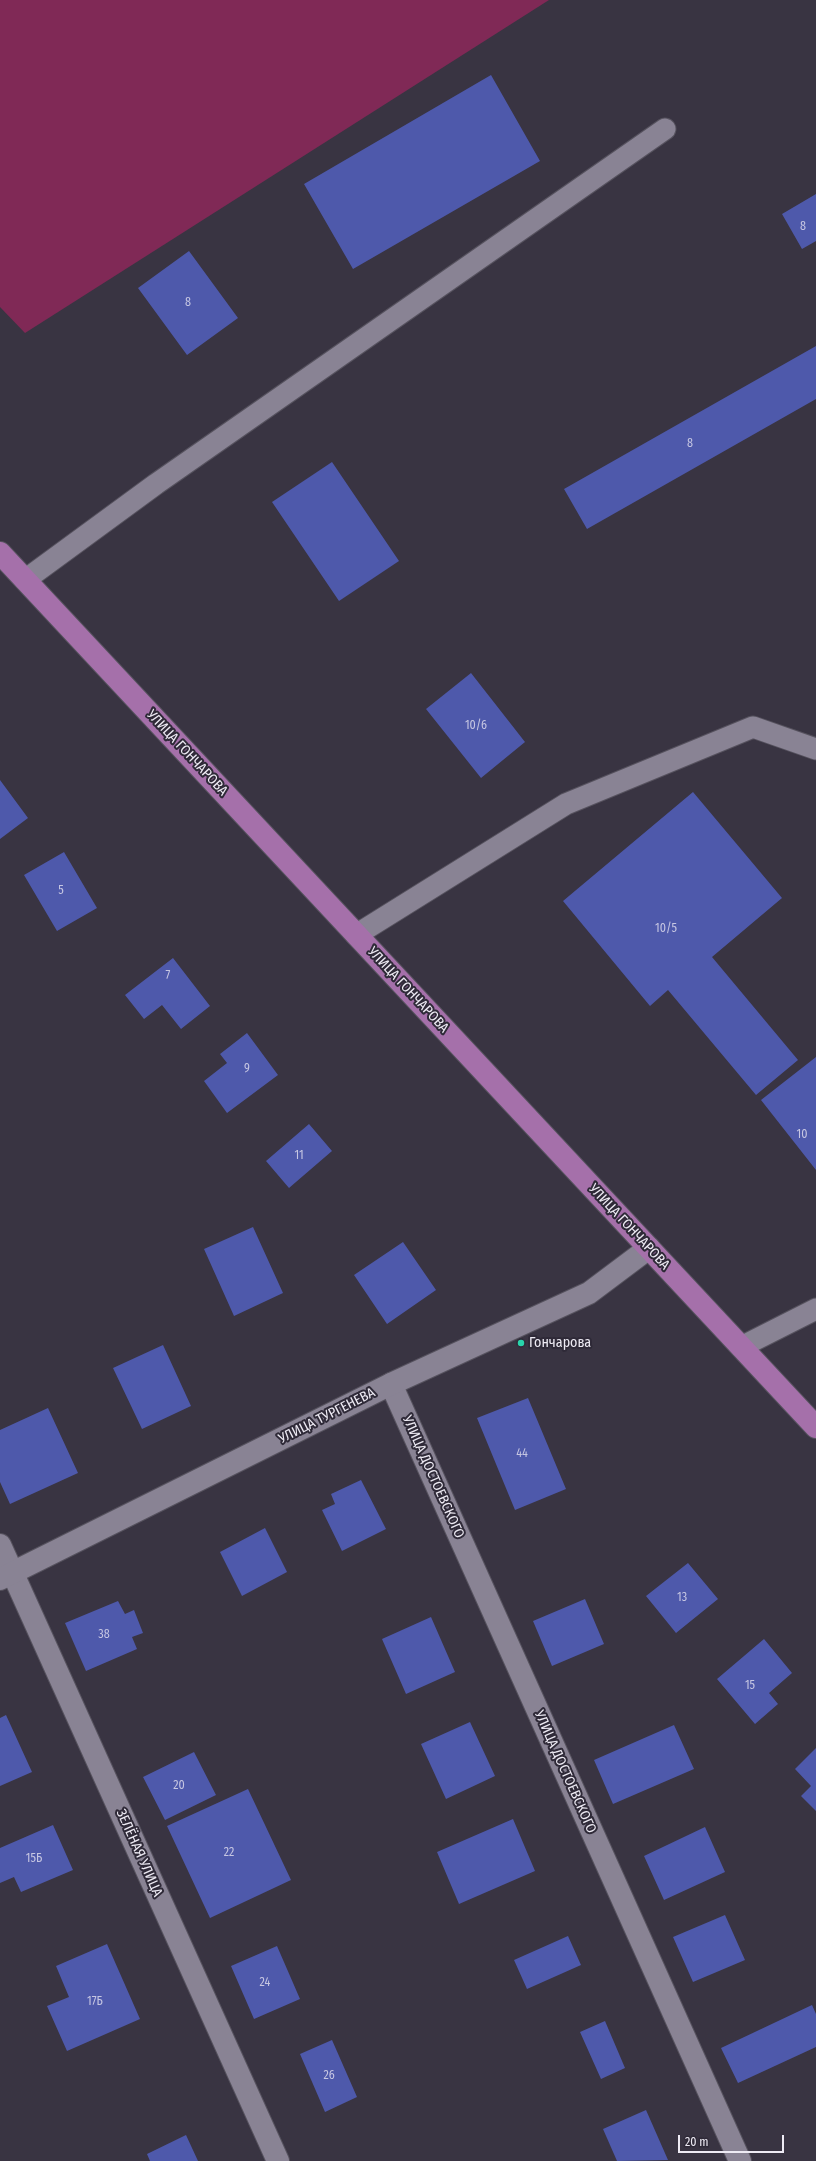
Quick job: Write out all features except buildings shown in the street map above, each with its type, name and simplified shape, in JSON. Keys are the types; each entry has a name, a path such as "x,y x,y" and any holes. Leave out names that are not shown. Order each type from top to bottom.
{"main road":[{"name":"УЛИЦА ГОНЧАРОВА","path":"0,553 816,1427"}],"street":[{"name":"УЛИЦА ТУРГЕНЕВА","path":"6,1576 391,1384 589,1293 649,1248"},
{"name":"УЛИЦА ДОСТОЕВСКОГО","path":"391,1384 740,2161"},
{"name":"ЗЕЛЁНАЯ УЛИЦА","path":"0,1544 6,1576 278,2161"}],"lane":[{"path":"25,580 163,480 665,129"},
{"path":"356,935 566,804 753,727 816,748"},
{"path":"741,1347 816,1309"}],"shaded area":[{"path":"0,0 549,0 25,333 0,307"}],"place":[{"name":"Гончарова","path":"521,1343"}]}
